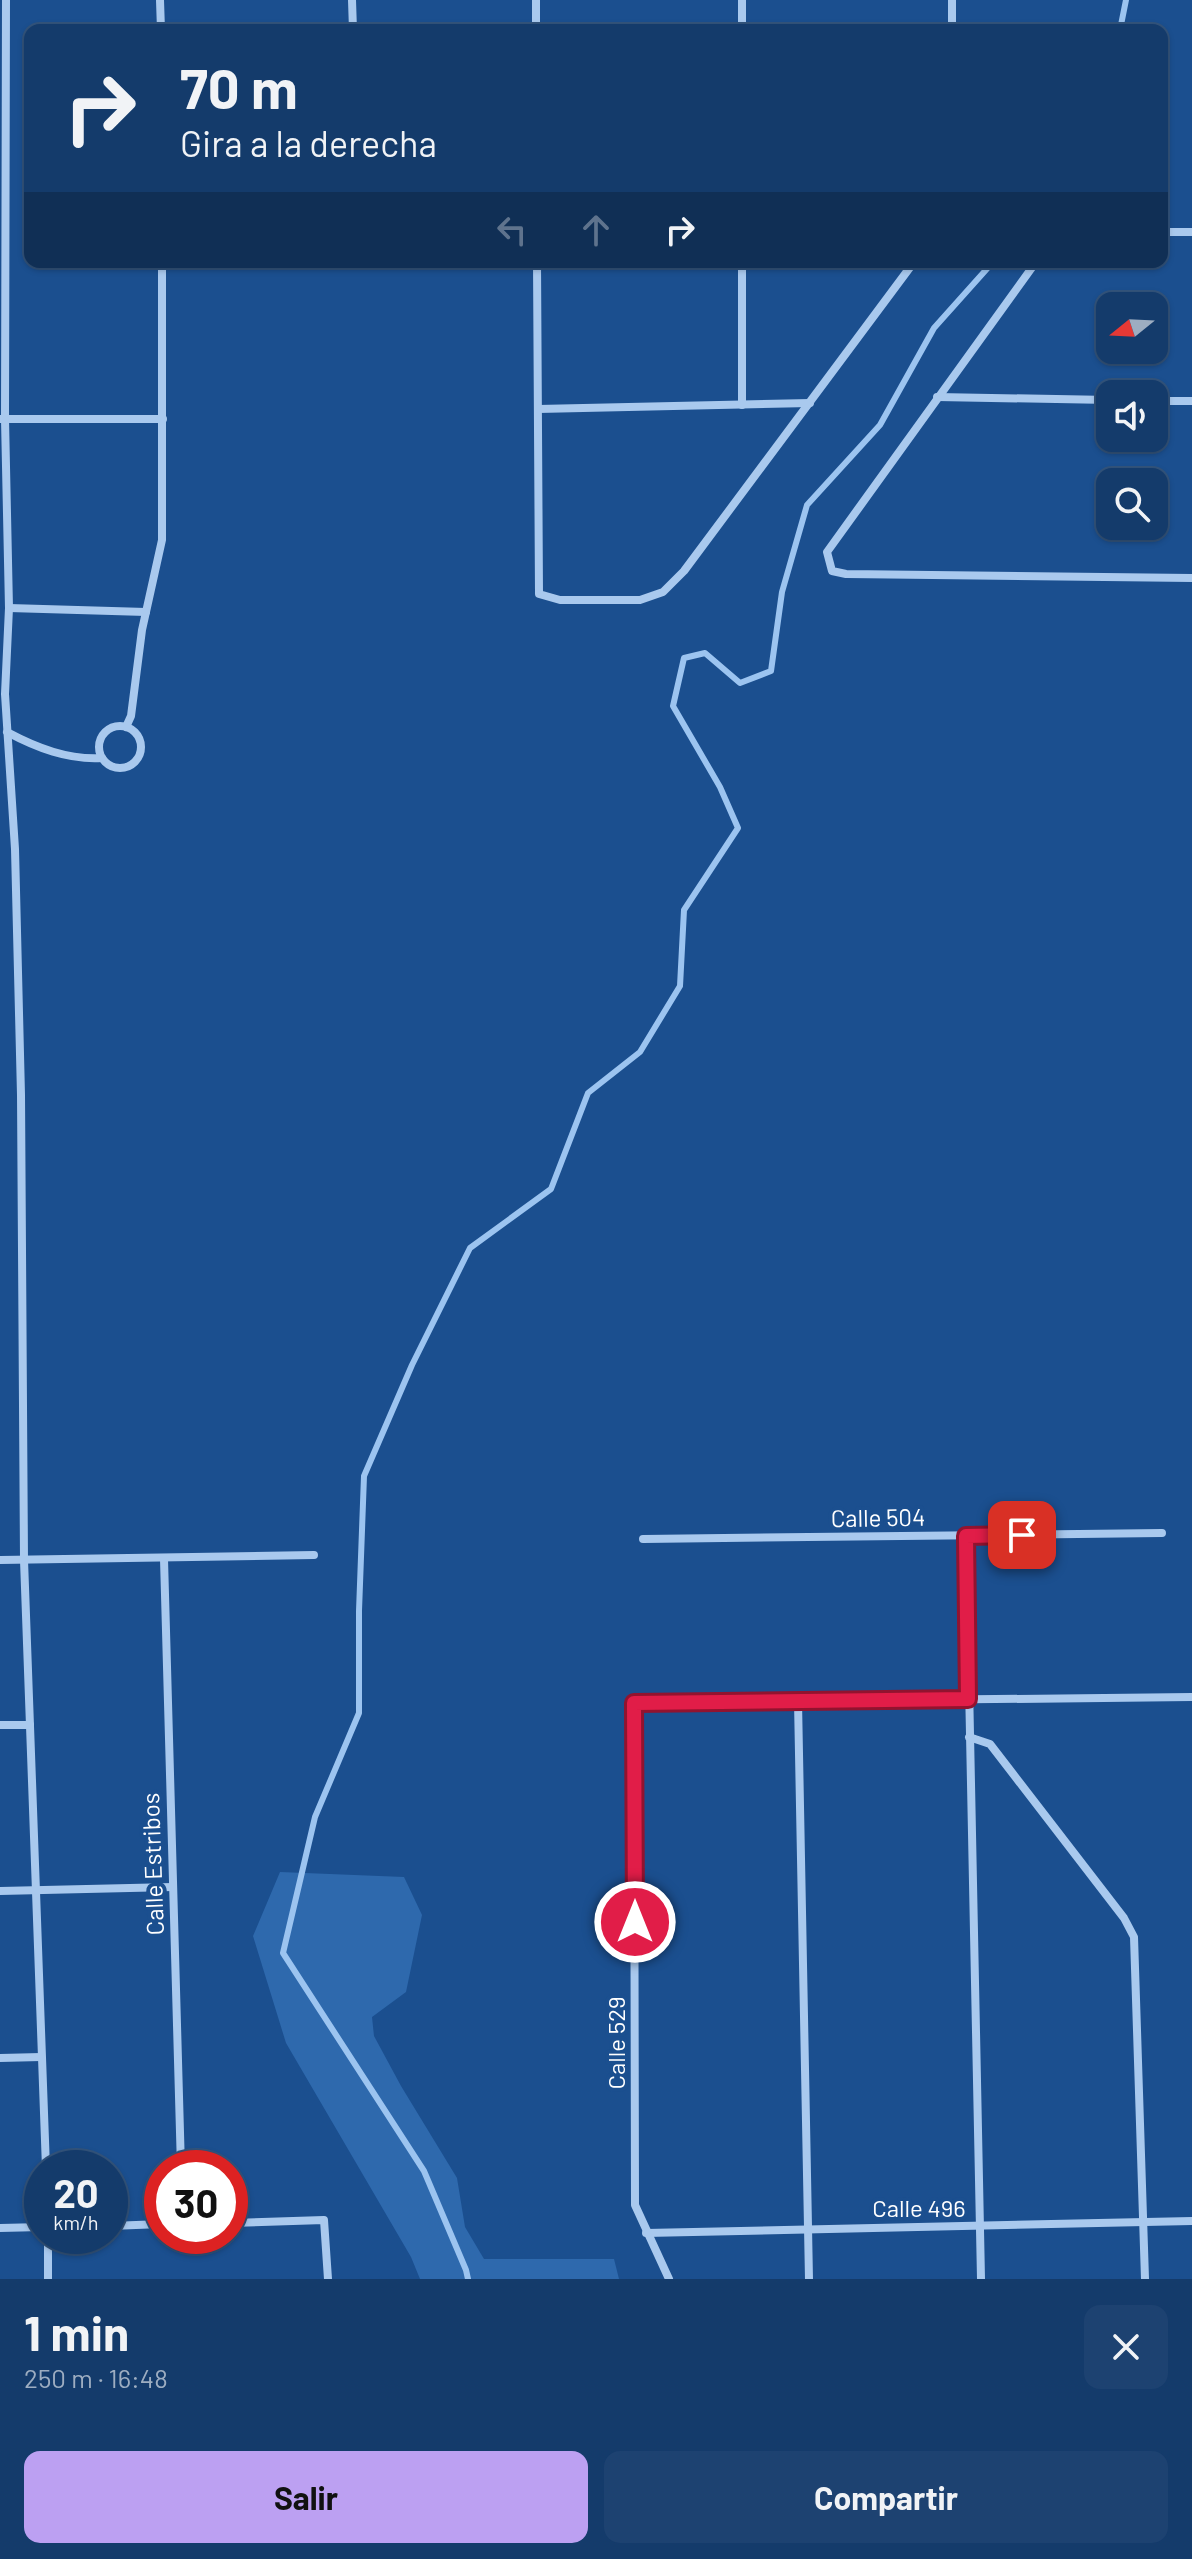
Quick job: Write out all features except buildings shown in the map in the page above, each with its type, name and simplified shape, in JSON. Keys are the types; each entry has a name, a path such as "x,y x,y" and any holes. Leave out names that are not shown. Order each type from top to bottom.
{"street":[{"path":"6,0 3,419 9,608 5,694 15,849 21,1095 24,1560 45,2150"},
{"path":"160,0 161,24"},
{"path":"352,0 353,24"},
{"path":"536,0 536,24"},
{"path":"742,0 742,24"},
{"path":"952,0 952,24"},
{"path":"1168,232 1192,232"},
{"path":"126,727 131,716 142,630 162,540 162,268"},
{"path":"537,268 539,594 560,600 640,600 663,592 684,571 910,268"},
{"path":"742,268 742,405"},
{"path":"1032,268 827,552 832,571 846,574 1192,578"},
{"path":"937,397 1096,400"},
{"path":"1168,401 1192,401"},
{"path":"538,409 810,403"},
{"path":"3,419 163,419"},
{"path":"9,608 146,612"},
{"path":"119,726 132,730 140,741 137,760 125,768 112,767 102,758 99,744 106,732 119,726"},
{"path":"7,732 27,743 78,759 102,758"},
{"name":"Calle 504","path":"643,1539 1162,1533"},
{"path":"966,1536 981,2279"},
{"path":"0,1560 314,1555"},
{"name":"Calle Estribos","path":"164,1559 180,2150"},
{"path":"809,2279 798,1701 1192,1697"},
{"name":"Calle 529","path":"669,2279 635,2205 634,1703 798,1701"},
{"path":"0,1725 30,1725"},
{"path":"969,1737 990,1744 1124,1918 1134,1937 1145,2279"},
{"path":"0,1891 173,1887"},
{"path":"0,2058 41,2057"},
{"path":"248,2222 324,2220 328,2279"},
{"name":"Calle 496","path":"646,2233 1192,2221"},
{"path":"0,2228 24,2227"},
{"path":"48,2254 48,2279"}],"shaded area":[{"path":"280,1872 404,1877 422,1915 406,1992 372,2017 374,2036 457,2178 465,2227 484,2259 614,2259 619,2279 420,2279 411,2257 286,2043 253,1936"}],"waterway":[{"path":"1121,24 1126,0"},
{"path":"468,2279 424,2171 283,1953 315,1817 359,1713 364,1476 412,1365 470,1248 551,1189 588,1093 640,1052 680,986 684,910 738,828 720,787 673,706 684,658 705,653 740,683 771,671 782,592 807,505 880,425 934,328 988,268"}],"route":[{"path":"635,1922 634,1703 968,1699 966,1536 1022,1535"}]}
